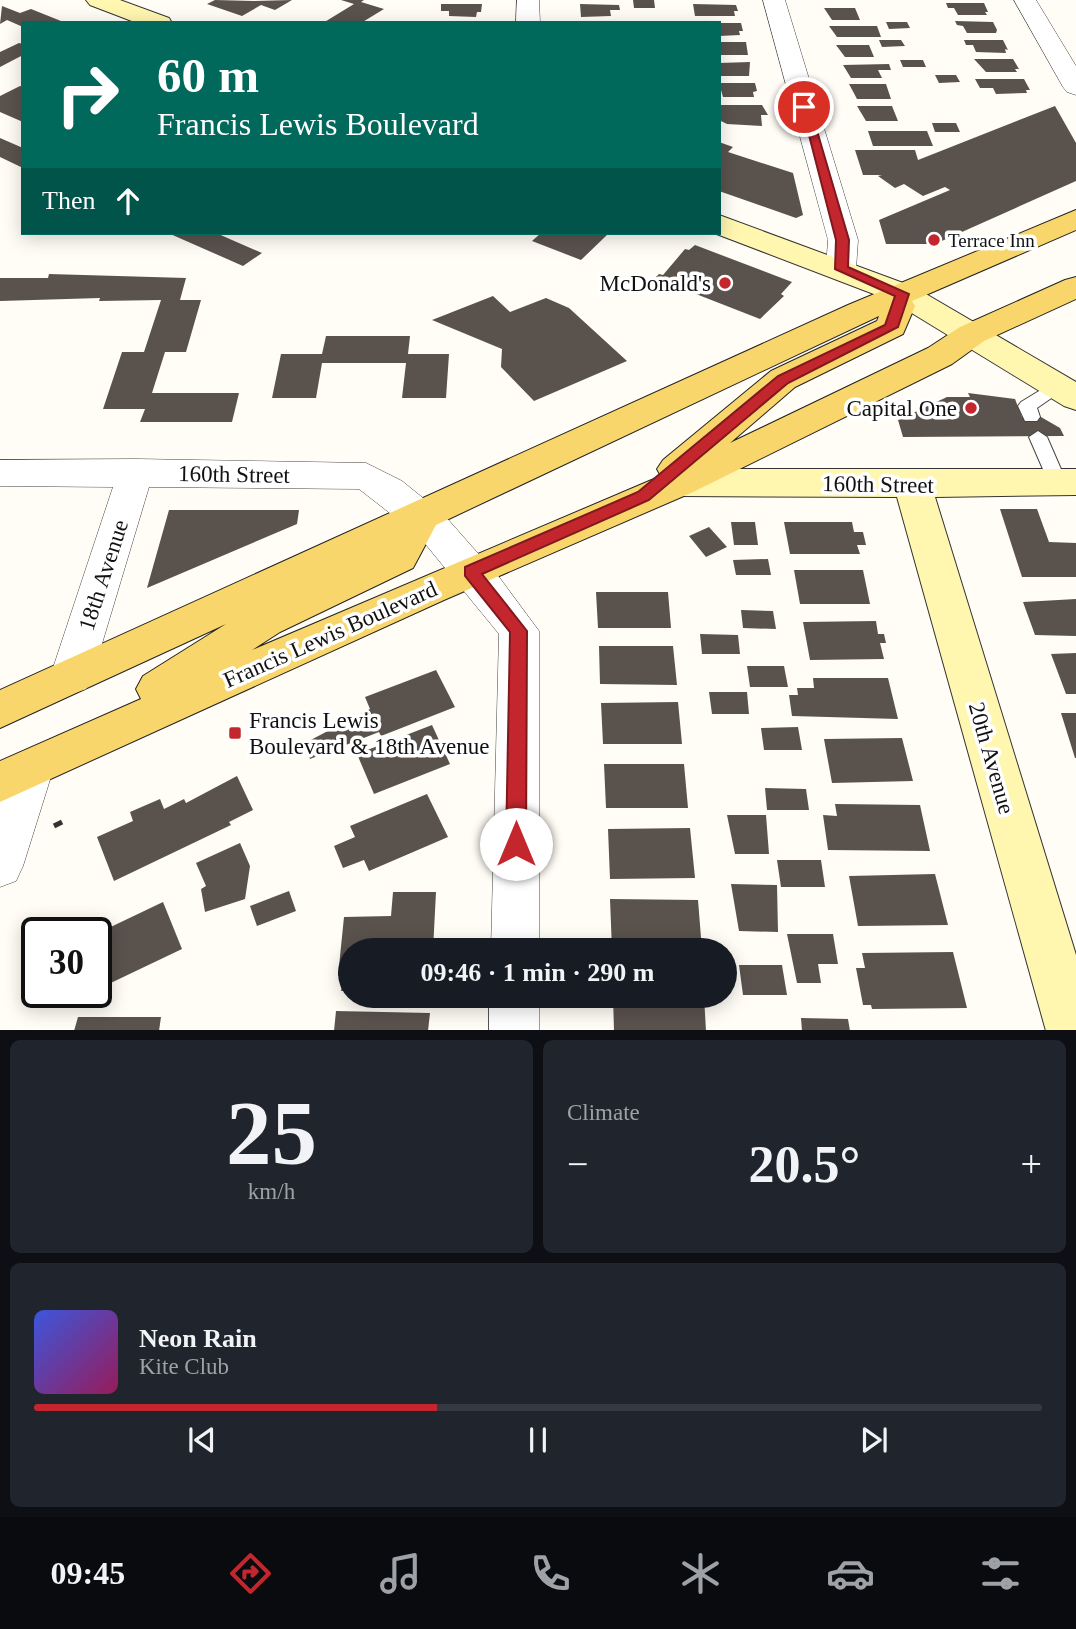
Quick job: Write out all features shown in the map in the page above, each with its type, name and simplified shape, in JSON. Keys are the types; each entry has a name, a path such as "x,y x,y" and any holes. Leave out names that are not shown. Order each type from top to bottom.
{"main road":[{"name":"Francis Lewis Boulevard","path":"16,775 903,294 1076,219"},
{"path":"972,334 987,304 1076,260"},
{"name":"Francis Lewis Boulevard","path":"0,710 71,677 446,542 643,496 680,483 940,356 972,334 1076,288"},
{"path":"643,496 783,379 891,327 903,294"},
{"path":"16,775 265,620 399,557 446,542"}],"street":[{"path":"98,0 155,21"},
{"path":"528,0 528,21"},
{"path":"774,0 843,240 841,269"},
{"path":"1025,0 1076,87"},
{"path":"721,225 903,294 1066,392"},
{"name":"160th Street","path":"0,473 136,472 366,476 390,489 446,542 519,631 515,938"},
{"name":"18th Avenue","path":"71,677 136,472"},
{"name":"160th Street","path":"680,483 753,481 912,485 1067,482"},
{"name":"20th Avenue","path":"912,485 1073,1030"},
{"path":"0,866 16,775"},
{"path":"514,1008 514,1030"}],"lane":[{"path":"1031,417 1027,406 1066,392"},
{"path":"1038,436 1067,482"}],"path":[{"path":"51,828 64,821"}],"building":[{"path":"215,0 292,0 275,10 261,5 242,16 207,4"},
{"path":"341,0 364,0 361,2 384,9 364,21 326,21 354,4"},
{"path":"633,0 654,0 655,8 634,8"},
{"path":"946,3 984,3 988,12 985,12 987,15 958,15 954,8 948,8"},
{"path":"441,4 482,4 481,12 477,12 476,17 449,16 449,11 441,11"},
{"path":"580,4 619,5 620,10 610,10 611,16 581,17"},
{"path":"693,4 736,5 738,11 734,11 735,16 695,16"},
{"path":"2,6 20,13 31,9 61,21 21,21 21,26 7,20 0,24"},
{"path":"824,8 855,8 860,20 832,20"},
{"path":"955,21 993,22 997,30 996,33 967,33 963,26 957,25"},
{"path":"886,22 907,22 910,28 889,29"},
{"path":"721,23 741,23 743,31 739,31 740,35 721,36"},
{"path":"829,26 877,26 881,37 837,37"},
{"path":"879,40 901,40 905,46 882,47"},
{"path":"964,40 1003,40 1008,50 1005,49 1006,53 976,52 973,45 966,45"},
{"path":"721,42 746,42 748,55 721,55"},
{"path":"21,44 21,56 0,67 0,52"},
{"path":"836,45 869,45 874,57 845,57"},
{"path":"974,59 1013,59 1019,69 1015,69 1017,72 986,72"},
{"path":"900,60 923,60 926,67 903,67"},
{"path":"750,62 749,76 721,76 721,63"},
{"path":"889,64 891,70 878,70 882,78 851,78 843,65"},
{"path":"935,75 956,75 960,82 939,83"},
{"path":"975,79 1024,79 1030,90 1026,90 1027,93 996,94 993,88 980,88"},
{"path":"721,83 755,83 757,91 753,92 754,97 723,97"},
{"path":"849,84 886,84 891,99 857,99"},
{"path":"21,86 21,121 0,112 0,96"},
{"path":"721,105 762,105 768,115 761,115 762,126 727,124 721,121"},
{"path":"857,106 892,106 898,121 866,121"},
{"path":"1055,106 1076,143 1076,181 935,244 886,244 879,220 950,190 945,187 923,196 904,184 895,188 878,176 882,175 863,175 855,150 915,150 918,160"},
{"path":"932,123 956,123 960,132 935,132"},
{"path":"868,131 927,131 933,146 873,146"},
{"path":"0,138 21,147 21,167 0,157"},
{"path":"721,143 733,147 728,152 793,173 803,215 796,218 721,192"},
{"path":"173,235 221,235 262,253 243,266"},
{"path":"539,235 607,235 581,260 532,241"},
{"path":"695,245 792,282 781,294 784,296 760,319 655,278 659,274 663,275 685,249 689,250"},
{"path":"49,274 186,278 180,300 201,300 186,352 165,352 152,393 239,393 232,422 140,422 145,409 103,409 122,352 144,352 161,300 99,301 100,298 0,301 0,278 48,278"},
{"path":"493,296 510,312 546,298 569,308 627,361 534,401 501,367 502,349 432,320"},
{"path":"326,336 410,336 408,354 449,354 446,398 402,398 406,363 322,363 316,398 272,398 281,354 322,354"},
{"name":"Capital One","path":"968,393 1015,399 1022,417 1041,417 1060,428 1064,436 903,437 898,420 947,397 970,397"},
{"path":"1000,509 1037,509 1049,542 1076,543 1076,577 1022,577"},
{"path":"169,510 299,510 297,524 147,588"},
{"path":"731,522 755,522 758,545 734,545"},
{"path":"784,522 852,522 854,532 863,532 866,545 857,545 860,554 790,554"},
{"path":"709,527 727,547 706,557 689,536"},
{"path":"768,559 771,575 736,575 733,560"},
{"path":"794,570 863,570 870,604 800,604"},
{"path":"596,592 668,592 671,628 598,628"},
{"path":"1076,599 1076,636 1035,635 1023,602"},
{"path":"741,610 773,611 776,629 743,628"},
{"path":"876,621 878,634 884,634 886,643 880,643 884,659 810,660 803,622"},
{"path":"700,634 738,635 740,654 702,654"},
{"path":"599,646 673,646 677,685 600,684"},
{"path":"1076,653 1076,694 1066,694 1051,654"},
{"path":"747,666 784,666 788,687 750,687"},
{"path":"436,670 455,707 381,736 379,732 310,759 303,744 370,709 365,697"},
{"path":"813,678 888,678 898,719 792,716 789,695 798,695 797,688 814,688"},
{"path":"709,692 747,692 749,714 712,714"},
{"path":"678,702 682,744 603,744 601,703"},
{"path":"1061,713 1076,713 1076,758 1075,758"},
{"path":"432,725 450,764 374,794 357,754"},
{"path":"798,727 802,750 764,750 761,728"},
{"path":"902,738 913,781 832,783 824,739"},
{"path":"604,764 684,764 688,808 606,808"},
{"path":"237,776 253,810 229,822 231,825 114,881 97,837 133,821 130,812 160,799 164,809 184,799 186,803"},
{"path":"765,788 806,789 809,810 767,810"},
{"path":"427,794 448,837 369,871 364,860 343,868 334,846 355,837 350,826"},
{"path":"835,804 920,805 930,851 828,850 823,815 837,816"},
{"path":"727,815 766,815 769,854 735,854"},
{"path":"690,828 695,878 610,879 608,829"},
{"path":"240,843 250,866 245,899 205,912 201,889 206,886 196,863"},
{"path":"777,860 821,860 825,887 781,887"},
{"path":"935,874 948,925 858,926 849,876"},
{"path":"731,884 777,885 778,932 739,931"},
{"path":"289,891 296,911 257,926 250,906"},
{"path":"393,892 436,892 434,938 342,938 344,917 391,916"},
{"path":"610,899 698,900 701,938 612,938"},
{"path":"163,902 182,949 112,982 112,926"},
{"path":"787,934 833,934 838,964 818,964 821,983 797,983"},
{"path":"953,952 967,1008 872,1009 871,1005 863,1005 856,968 865,968 862,953"},
{"path":"739,965 782,965 787,995 743,995"},
{"path":"613,1008 705,1008 706,1030 614,1030"},
{"path":"336,1011 430,1013 428,1030 334,1030"},
{"path":"78,1017 161,1017 159,1030 74,1030"},
{"path":"801,1018 848,1019 850,1030 802,1030"}],"place":[{"name":"Terrace Inn","path":"934,240"},
{"name":"McDonald's","path":"725,283"},
{"name":"Capital One","path":"971,408"},
{"name":"Francis Lewis Boulevard & 18th Avenue","path":"235,733"}],"route":[{"path":"516,844 519,631 470,572 643,496 783,379 891,327 903,294 841,269 843,240 804,107"}]}
